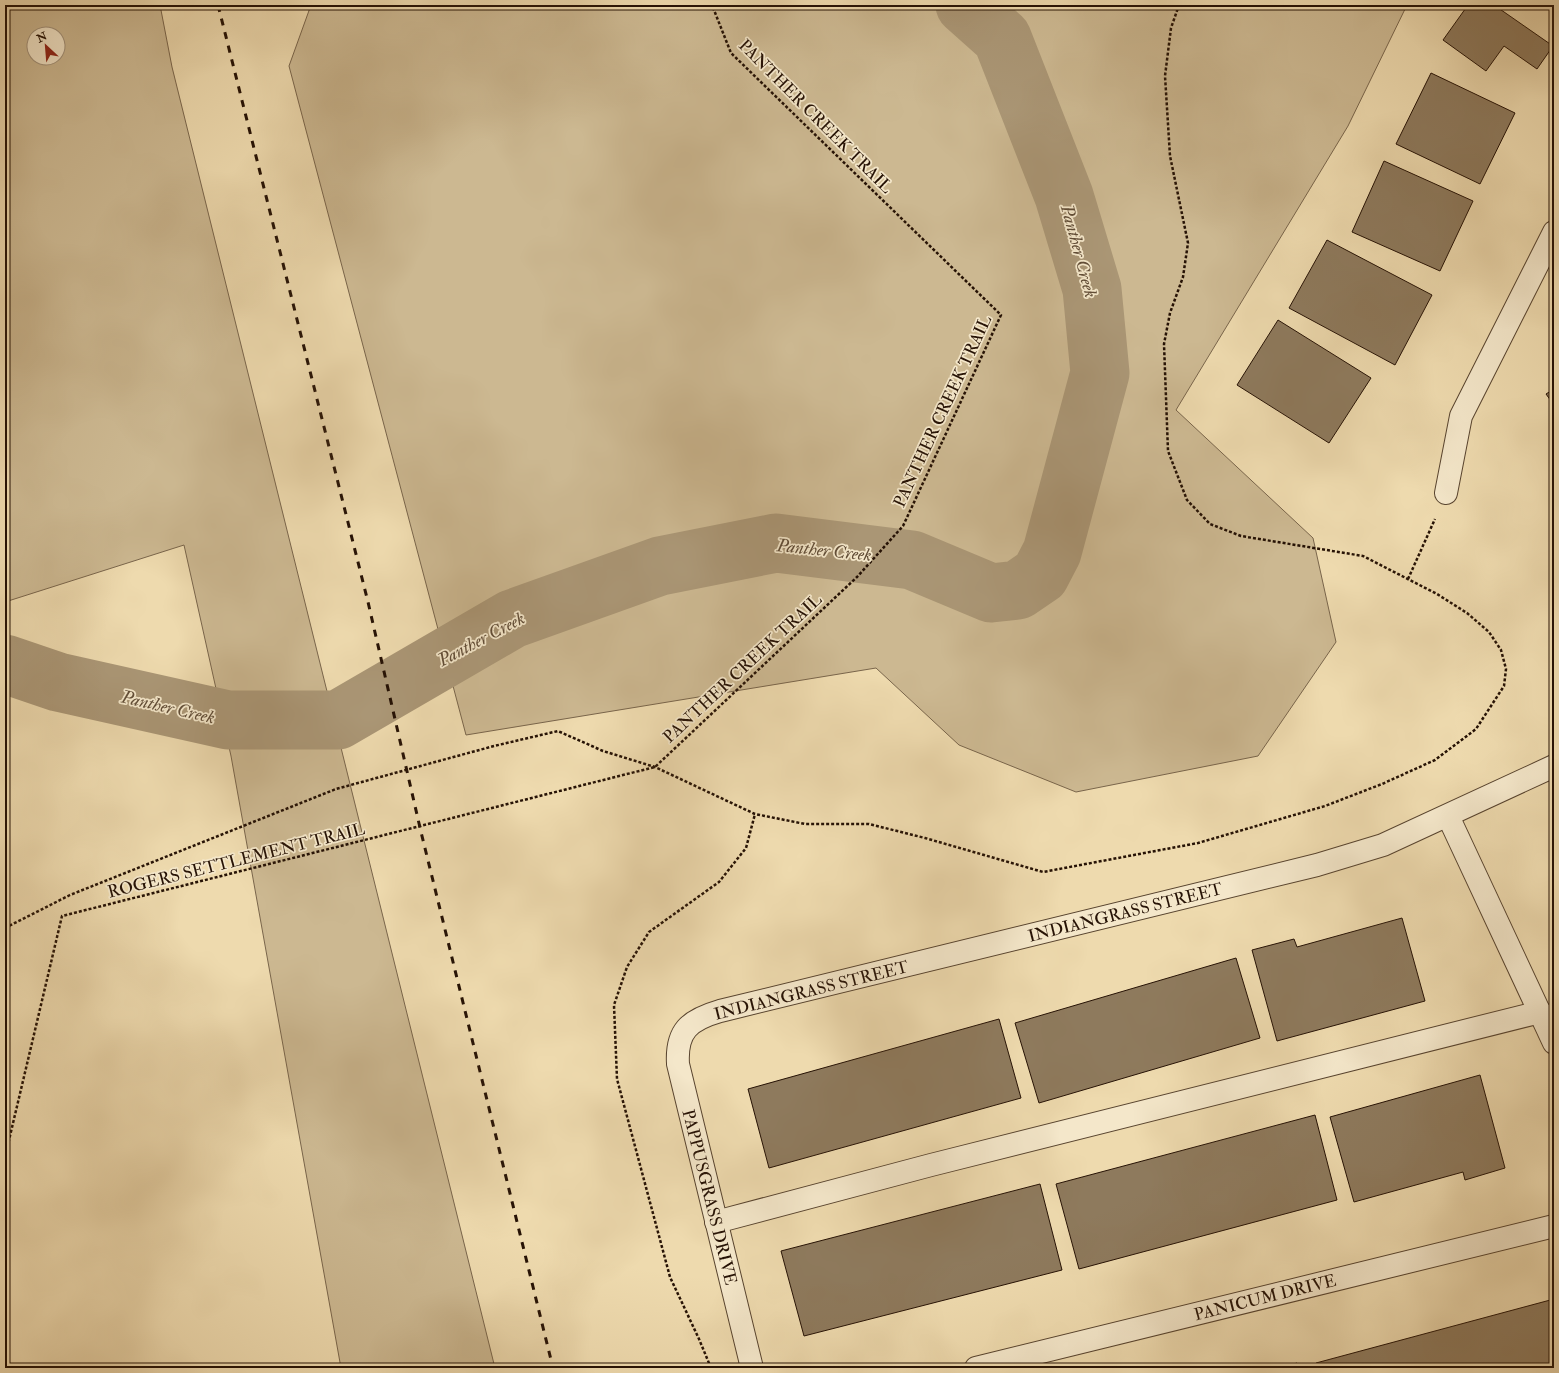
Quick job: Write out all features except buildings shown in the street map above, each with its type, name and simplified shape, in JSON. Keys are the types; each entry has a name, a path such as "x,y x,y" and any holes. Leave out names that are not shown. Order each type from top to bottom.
{"street":[{"path":"1446,493 1461,416 1554,232"},
{"name":"INDIANGRASS STREET","path":"686,1027 707,1015 720,1011 1317,865 1383,845 1554,766"},
{"path":"1448,816 1554,1043"},
{"path":"716,1222 930,1165 1540,1012"},
{"name":"PAPPUSGRASS DRIVE","path":"686,1027 680,1038 677,1051 678,1064 752,1368"},
{"name":"PANICUM DRIVE","path":"976,1368 1554,1226"}],"path":[{"name":"PANTHER CREEK TRAIL","path":"655,767 859,573 903,526 1001,315 731,53 712,5"},
{"path":"5,928 70,895 336,789 494,746 558,731 604,751 655,767 755,814 805,824 868,824 926,838 1043,872 1198,843 1325,806 1382,784 1435,760 1476,728 1504,686 1506,669 1501,650 1489,632 1467,613 1437,594 1362,556 1241,536 1210,524 1187,500 1168,451 1164,344 1170,313 1183,277 1188,243 1170,156 1165,76 1171,28 1179,5"},
{"path":"1408,579 1446,493"},
{"name":"ROGERS SETTLEMENT TRAIL","path":"5,1157 62,916 655,767"}],"shaded area":[{"path":"5,5 160,5 172,67 495,1368 341,1368 231,756 184,545 5,602"},
{"path":"311,5 1407,5 1348,126 1176,410 1313,538 1336,642 1258,756 1076,792 959,745 876,668 466,735 289,66"}],"waterway":[{"name":"Panther Creek","path":"5,664 58,682 228,720 338,720 512,619 660,566 776,543 912,560 991,593 1018,590 1040,575 1052,552 1100,373 1092,289 1064,196 1002,38 965,5"}],"railway":[{"path":"218,5 368,602 421,832 553,1368"}]}
